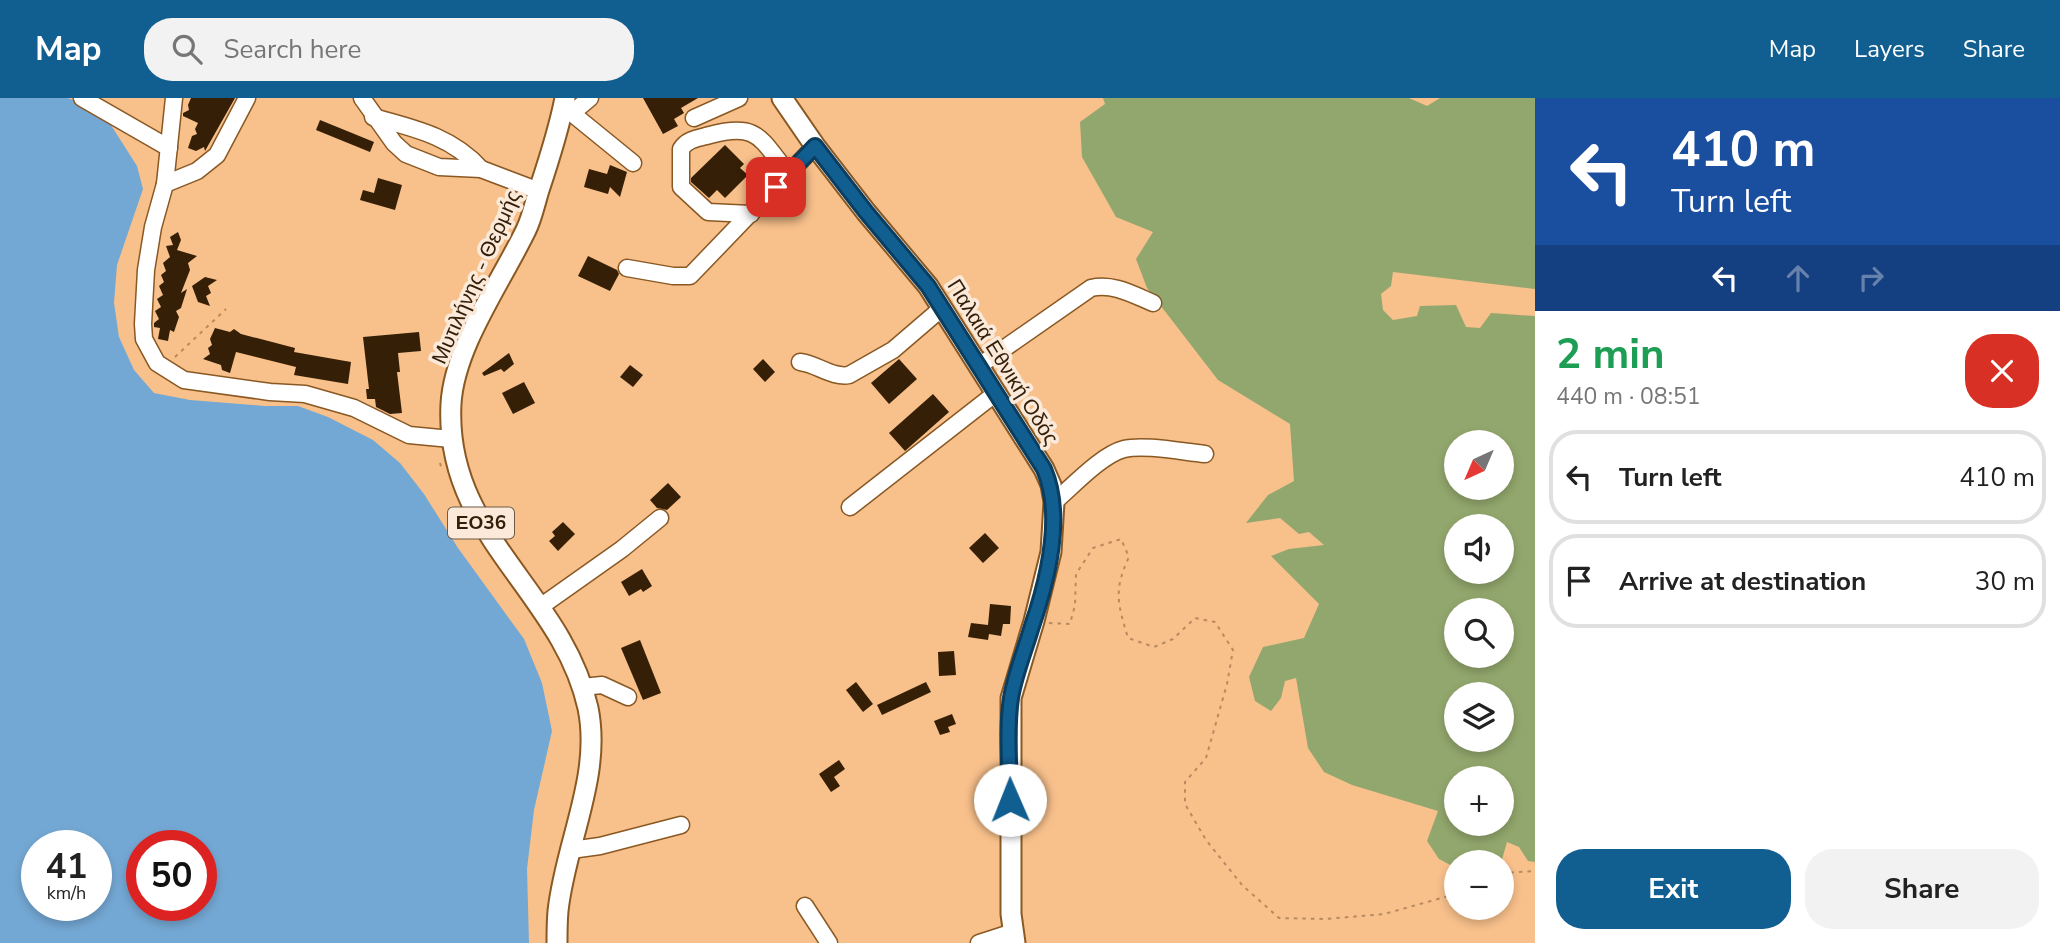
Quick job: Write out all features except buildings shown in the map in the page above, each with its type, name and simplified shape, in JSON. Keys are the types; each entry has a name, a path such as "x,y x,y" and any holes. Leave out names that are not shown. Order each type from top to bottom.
{"main road":[{"name":"Παλαιά Εθνική Οδός","path":"782,98 866,212 928,286 1044,469 1051,485 1054,502 1051,552 1034,621 1016,677 1009,720 1014,937"},
{"name":"Μυτιλήνης - Θερμής","path":"557,943 558,911 589,767 590,730 582,687 555,629 485,530 468,499 458,473 451,439 451,403 464,348 527,227 567,106"}],"street":[{"path":"82,98 169,148"},
{"path":"174,98 165,184 146,270 143,324 144,339 150,352 164,368 184,380 305,394 354,408 409,435 451,439"},
{"path":"165,184 197,171 217,155 247,98"},
{"path":"362,98 373,117 399,149 414,158 439,167 481,169 539,191"},
{"path":"567,106 590,98"},
{"path":"694,118 739,98"},
{"path":"567,106 634,163"},
{"path":"373,117 425,132 463,150 481,169"},
{"path":"751,214 708,212 681,187 683,144 723,131 742,129 761,140 789,174"},
{"path":"414,158 425,132"},
{"path":"627,268 673,276 690,276 815,146"},
{"path":"979,366 1091,288 1103,285 1115,287 1153,303"},
{"path":"800,362 834,375 849,375 892,350 942,308"},
{"path":"850,507 996,393"},
{"path":"1054,502 1098,465 1122,449 1205,454"},
{"path":"540,607 622,549 660,518"},
{"path":"582,687 602,685 628,697"},
{"path":"571,850 600,846 681,825"},
{"path":"805,906 829,943"},
{"path":"979,943 1014,937"}],"path":[{"path":"164,368 226,309"},
{"path":"1034,621 1070,624 1075,605 1076,574 1093,548 1121,539 1129,557 1119,579 1120,609 1128,638 1154,647 1173,639 1195,618 1215,622 1233,650 1227,684 1206,758 1185,782 1185,804 1206,840 1242,885 1279,918 1326,919 1384,914 1444,897"},
{"path":"1514,872 1535,871"}],"green space":[{"path":"1103,98 1409,98 1427,106 1440,98 1535,98 1535,289 1393,272 1391,286 1381,294 1383,310 1393,320 1417,316 1420,306 1456,305 1466,327 1480,328 1491,313 1535,316 1535,862 1528,861 1519,847 1507,842 1505,850 1444,850 1444,862 1439,859 1427,841 1438,811 1352,785 1324,772 1308,748 1296,678 1285,681 1281,698 1271,711 1255,701 1249,677 1263,647 1304,638 1319,604 1271,556 1289,549 1324,545 1309,532 1299,534 1280,518 1246,523 1268,495 1294,481 1290,424 1218,380 1147,288 1136,259 1153,232 1116,217 1082,157 1080,122 1105,104"}],"water":[{"path":"0,98 68,98 86,105 109,122 137,166 143,189 117,265 114,303 119,337 134,370 154,393 190,400 298,406 328,417 373,440 400,463 424,494 458,548 524,639 542,683 552,731 534,810 527,869 529,943 0,943"}],"route":[{"path":"776,187 815,146 928,286 1044,469 1051,485 1054,522 1051,552 1011,698 1010,800"}]}
